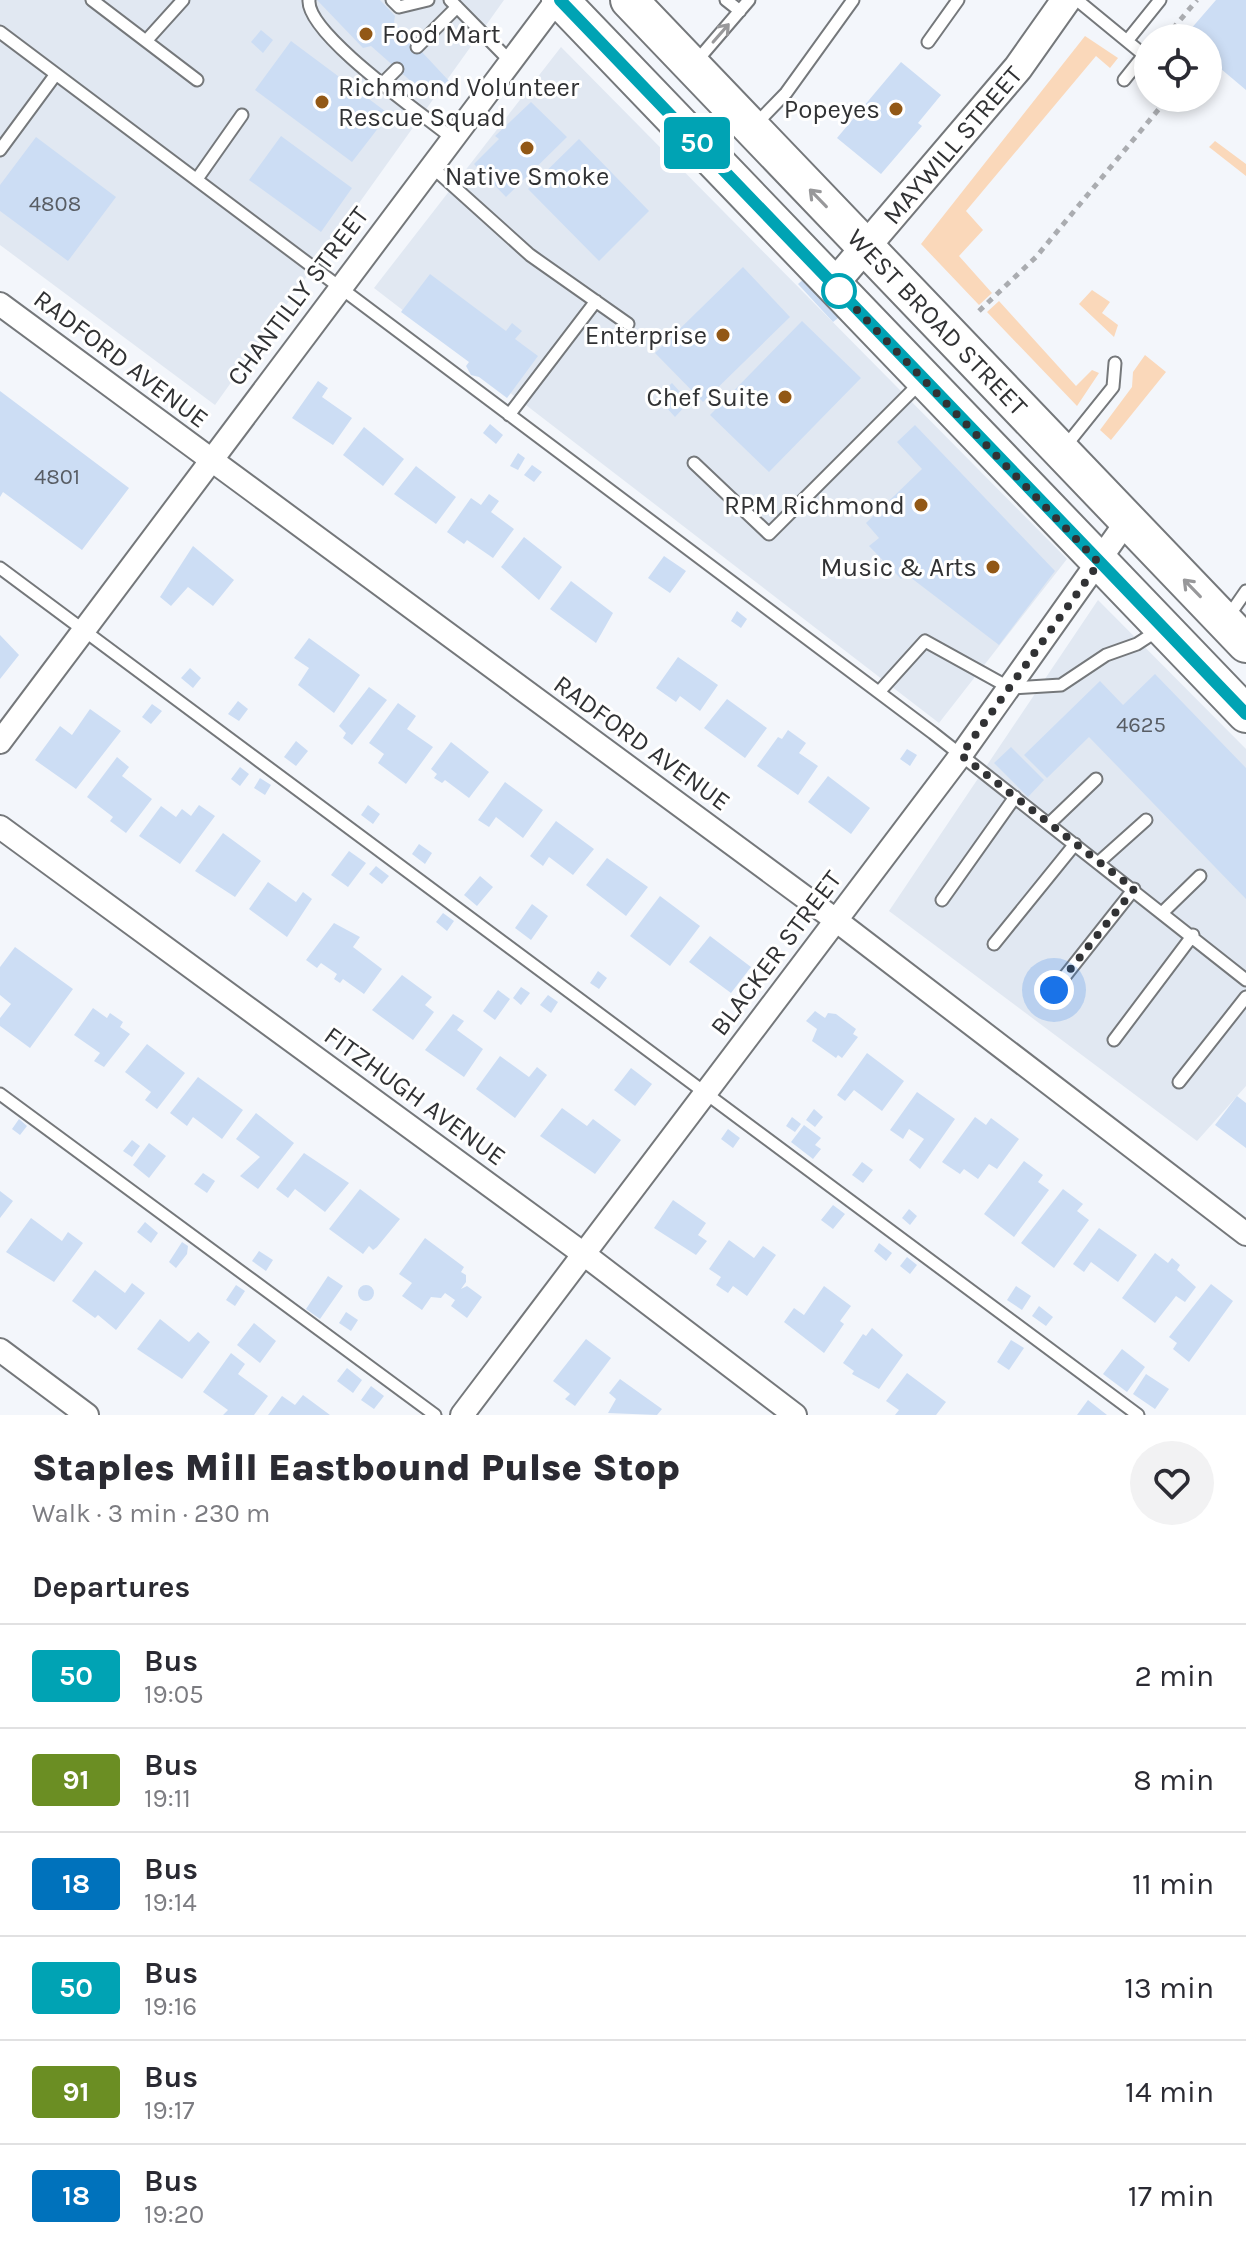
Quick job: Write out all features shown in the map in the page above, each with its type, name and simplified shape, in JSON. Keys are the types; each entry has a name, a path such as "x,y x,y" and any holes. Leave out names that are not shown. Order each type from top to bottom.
{"main road":[{"name":"WEST BROAD STREET","path":"558,0 1246,714"},
{"name":"WEST BROAD STREET","path":"643,10 692,66 1235,633"}],"street":[{"name":"CHANTILLY STREET","path":"0,742 340,285 558,0"},
{"name":"MAYWILL STREET","path":"833,285 1018,68 1066,0"},
{"name":"RADFORD AVENUE","path":"0,304 837,921 1246,1234"},
{"name":"BLACKER STREET","path":"462,1415 961,755 1127,521"},
{"name":"FITZHUGH AVENUE","path":"0,827 585,1255 795,1415"},
{"path":"0,1350 87,1415"}],"lane":[{"path":"92,0 197,80"},
{"path":"146,41 183,0"},
{"path":"309,0 309,7 331,42 452,138"},
{"path":"392,0 399,7 428,0"},
{"path":"726,0 740,11"},
{"path":"692,66 749,0"},
{"path":"752,128 786,93 853,0"},
{"path":"928,42 958,0"},
{"path":"1077,0 1134,47"},
{"path":"1127,41 1160,0"},
{"path":"417,47 454,4 510,61"},
{"path":"0,32 879,692 1164,911 1246,980"},
{"path":"383,83 397,69"},
{"path":"1124,80 1134,69"},
{"path":"0,150 56,74"},
{"path":"197,179 242,115"},
{"path":"431,165 530,255 628,324"},
{"path":"509,415 596,301"},
{"path":"1061,451 1113,387 1115,363"},
{"path":"694,463 769,534 924,379"},
{"path":"0,568 1138,1415"},
{"path":"1235,633 1246,591"},
{"path":"879,692 925,641 1010,688 1061,685 1106,655 1137,644 1162,628"},
{"path":"1050,823 1096,779"},
{"path":"942,900 1015,797"},
{"path":"1099,862 1146,820"},
{"path":"994,944 1075,844"},
{"path":"1164,911 1200,876"},
{"path":"1054,990 1134,889"},
{"path":"1114,1040 1193,935"},
{"path":"1179,1082 1246,997"},
{"path":"0,1094 435,1415"}],"path":[{"path":"1177,24 1197,0"},
{"path":"979,311 1036,257 1156,112"}],"shaded area":[{"path":"0,0 504,0 215,405 0,245"},
{"path":"1085,36 1118,58 1110,68 1096,56 966,211 983,230 959,256 992,293 979,305 921,244"},
{"path":"561,47 1067,559 939,723 374,288"},
{"path":"1215,141 1246,164 1246,176 1209,147"},
{"path":"1092,290 1110,302 1102,313 1118,325 1114,337 1079,304"},
{"path":"999,301 1076,386 1092,370 1099,373 1077,406 987,312"},
{"path":"1145,355 1166,372 1111,440 1100,430 1132,387 1133,372"},
{"path":"1098,600 1246,749 1246,1086 1197,1141 889,911"}],"building":[{"path":"317,0 380,0 395,16 394,22 449,81 431,99 371,46 363,48"},
{"path":"1216,0 1246,0 1246,90 1222,70 1222,24 1195,24"},
{"path":"261,30 273,40 263,53 251,42"},
{"name":"Richmond Volunteer Rescue Squad","path":"291,41 389,114 352,162 255,90"},
{"name":"Popeyes","path":"901,62 941,95 918,123 922,126 881,174 837,138"},
{"path":"531,102 567,137 506,197 474,164 499,139 495,136"},
{"path":"281,136 352,188 321,232 249,180"},
{"path":"36,137 116,197 68,261 0,211 0,185"},
{"path":"579,139 649,211 599,261 528,189"},
{"name":"Enterprise","path":"743,267 790,317 703,402 655,353"},
{"path":"430,274 506,331 512,323 522,331 515,339 538,356 507,398 479,377 471,375 466,366 469,362 401,312"},
{"path":"806,277 842,315 833,322 798,284"},
{"name":"Chef Suite","path":"802,321 861,378 769,472 710,415"},
{"path":"318,381 328,388 322,397 352,418 333,445 292,418"},
{"path":"672,383 689,402 675,417 657,397"},
{"path":"0,391 129,488 82,550 3,492 0,497"},
{"path":"490,424 503,435 496,444 483,433"},
{"path":"915,425 1055,571 999,645 906,574 901,579 869,546 879,538 866,523 922,469 897,442"},
{"path":"364,427 404,459 383,486 343,455"},
{"path":"518,453 525,458 518,470 510,466"},
{"path":"532,465 542,472 534,482 524,475"},
{"path":"416,466 456,497 436,524 394,494"},
{"path":"489,494 499,501 491,512 514,529 493,558 467,540 464,544 447,532 471,498 481,505"},
{"path":"524,537 562,567 539,600 501,567"},
{"path":"193,546 234,580 213,606 188,587 171,606 160,597"},
{"path":"664,556 686,571 670,593 648,578"},
{"path":"571,581 613,613 596,643 550,609"},
{"path":"737,611 747,619 741,628 731,621"},
{"path":"0,635 19,655 0,679"},
{"path":"309,638 360,675 334,713 298,685 309,668 294,658"},
{"path":"678,657 718,685 700,711 680,696 676,702 656,688"},
{"path":"190,668 201,678 193,688 181,678"},
{"path":"1155,674 1246,768 1246,899 1089,737 1047,778 1024,755 1100,681 1123,705"},
{"path":"369,687 387,700 352,745 343,738 346,733 339,726"},
{"path":"727,699 767,728 745,758 704,728"},
{"path":"238,701 248,709 239,721 228,714"},
{"path":"398,703 416,716 407,729 433,747 406,784 378,763 384,754 369,743"},
{"path":"152,704 162,711 151,724 142,717"},
{"path":"90,709 121,731 76,789 35,760 60,726 72,735"},
{"path":"788,730 806,743 799,753 818,766 798,795 757,766 778,737 782,739"},
{"path":"296,741 308,751 296,766 284,757"},
{"path":"451,742 489,772 469,798 445,780 442,783 434,778 437,774 431,769"},
{"path":"1011,747 1044,780 1028,797 994,763"},
{"path":"907,749 917,755 910,766 900,759"},
{"path":"117,757 129,767 122,776 152,799 126,833 110,821 113,817 87,797"},
{"path":"240,767 249,774 240,786 231,779"},
{"path":"828,776 870,808 851,834 808,802"},
{"path":"260,778 271,785 265,795 254,788"},
{"path":"505,782 543,810 523,838 496,817 489,827 478,820"},
{"path":"199,805 215,816 180,864 139,836 161,806 176,817 182,809 191,816"},
{"path":"368,805 380,814 373,824 361,815"},
{"path":"556,821 594,849 573,875 549,857 543,866 530,856"},
{"path":"223,833 261,861 235,897 195,871"},
{"path":"419,844 432,853 425,864 412,854"},
{"path":"349,851 366,863 348,887 331,875"},
{"path":"607,858 648,887 626,916 586,885"},
{"path":"376,866 389,876 382,884 369,874"},
{"path":"480,876 493,887 477,906 464,895"},
{"path":"268,882 296,902 303,892 312,899 287,937 249,909"},
{"path":"660,896 700,926 670,966 630,936"},
{"path":"532,904 548,916 531,940 515,928"},
{"path":"443,913 454,921 447,931 436,922"},
{"path":"334,923 360,937 353,947 382,969 364,994 343,979 340,983 334,979 337,974 321,963 317,968 306,960"},
{"path":"710,936 751,967 731,993 689,962"},
{"path":"15,947 73,989 30,1048 0,1026 0,1018 11,1004 0,995 0,967"},
{"path":"598,971 607,978 599,989 590,983"},
{"path":"402,975 432,997 425,1005 434,1012 413,1040 372,1010"},
{"path":"521,987 530,993 521,1005 513,998"},
{"path":"498,990 510,999 495,1020 483,1011"},
{"path":"548,995 558,1002 551,1013 540,1005"},
{"path":"93,1008 107,1018 110,1013 123,1022 120,1027 130,1034 104,1067 94,1061 100,1053 74,1035"},
{"path":"815,1011 825,1018 828,1013 836,1014 856,1029 853,1034 858,1037 842,1058 838,1055 836,1058 812,1041 817,1029 806,1021"},
{"path":"453,1014 464,1021 457,1030 483,1049 464,1077 425,1050"},
{"path":"147,1044 185,1073 157,1109 145,1100 151,1092 125,1072"},
{"path":"867,1053 904,1081 882,1111 854,1090 845,1101 837,1095"},
{"path":"500,1056 529,1077 537,1067 547,1075 515,1118 476,1089"},
{"path":"631,1068 652,1084 635,1106 614,1090"},
{"path":"198,1077 243,1110 222,1139 193,1117 187,1126 170,1113"},
{"path":"917,1092 955,1119 920,1169 909,1160 924,1139 909,1129 903,1139 890,1130"},
{"path":"1237,1096 1246,1103 1246,1148 1215,1125"},
{"path":"562,1108 587,1126 593,1119 621,1140 595,1174 540,1136"},
{"path":"814,1109 823,1117 815,1127 806,1120"},
{"path":"256,1113 294,1143 258,1189 240,1176 260,1157 236,1139"},
{"path":"792,1117 801,1124 795,1132 786,1126"},
{"path":"975,1117 986,1125 991,1118 1019,1139 997,1169 989,1164 978,1179 964,1169 960,1174 942,1162"},
{"path":"19,1119 27,1126 20,1135 12,1129"},
{"path":"804,1125 821,1138 815,1145 821,1149 813,1159 791,1142"},
{"path":"728,1129 740,1138 733,1148 721,1139"},
{"path":"132,1140 140,1146 132,1157 123,1151"},
{"path":"149,1143 166,1156 149,1178 133,1165"},
{"path":"304,1153 349,1183 325,1212 295,1189 288,1198 276,1189"},
{"path":"1024,1161 1043,1175 1038,1182 1049,1190 1014,1237 984,1214"},
{"path":"862,1162 873,1170 863,1183 852,1175"},
{"path":"203,1173 215,1181 207,1193 194,1184"},
{"path":"360,1189 400,1219 377,1247 373,1250 369,1246 363,1254 329,1229"},
{"path":"1063,1189 1083,1204 1077,1211 1089,1220 1054,1268 1021,1243"},
{"path":"0,1191 13,1201 0,1218"},
{"path":"673,1200 706,1223 698,1235 707,1241 696,1255 654,1228"},
{"path":"833,1205 845,1214 833,1229 821,1220"},
{"path":"909,1209 917,1216 910,1225 902,1218"},
{"path":"31,1218 62,1241 68,1232 83,1243 54,1282 6,1252"},
{"path":"145,1222 158,1233 151,1243 137,1232"},
{"path":"1099,1228 1137,1255 1118,1282 1091,1262 1084,1272 1073,1264"},
{"path":"425,1238 464,1267 461,1272 466,1275 466,1282 461,1289 467,1286 482,1297 467,1318 451,1306 455,1300 445,1293 441,1298 431,1297 422,1310 402,1296 412,1283 399,1274"},
{"path":"729,1240 754,1258 763,1246 776,1255 747,1296 733,1286 728,1293 716,1285 721,1277 709,1269"},
{"path":"182,1242 188,1246 187,1254 176,1268 169,1262"},
{"path":"879,1243 892,1253 886,1261 874,1251"},
{"path":"259,1251 273,1260 266,1271 252,1261"},
{"path":"1155,1253 1168,1263 1172,1258 1180,1265 1177,1270 1196,1287 1185,1302 1176,1296 1155,1323 1122,1298"},
{"path":"907,1257 917,1265 910,1274 900,1266"},
{"path":"95,1270 125,1293 132,1283 145,1293 116,1330 98,1315 95,1318 72,1301"},
{"path":"328,1276 343,1286 320,1319 306,1309"},
{"path":"1211,1284 1233,1301 1189,1362 1173,1349 1177,1343 1169,1337"},
{"path":"236,1285 245,1291 235,1306 226,1300"},
{"path":"366,1285 372,1287 372,1299 366,1301 360,1299 358,1293 360,1287"},
{"path":"824,1286 851,1306 840,1321 844,1324 824,1353 784,1322 794,1308 804,1315"},
{"path":"1016,1286 1031,1296 1022,1310 1007,1300"},
{"path":"1039,1306 1053,1317 1046,1326 1032,1316"},
{"path":"346,1312 358,1320 351,1331 339,1323"},
{"path":"160,1319 189,1342 198,1332 210,1342 182,1379 137,1349"},
{"path":"254,1323 276,1341 260,1363 237,1345"},
{"path":"872,1328 903,1355 879,1389 852,1374 854,1371 843,1363 863,1334 866,1336"},
{"path":"586,1339 611,1358 575,1406 565,1399 570,1394 553,1381"},
{"path":"1011,1340 1024,1348 1009,1370 997,1362"},
{"path":"1122,1349 1145,1367 1127,1392 1103,1374"},
{"path":"231,1353 245,1364 238,1374 268,1396 254,1415 223,1415 228,1410 203,1392"},
{"path":"347,1368 362,1380 353,1393 337,1381"},
{"path":"907,1373 946,1402 936,1415 895,1415 899,1410 886,1401"},
{"path":"1146,1374 1169,1389 1155,1409 1133,1394"},
{"path":"620,1379 662,1409 657,1415 608,1413 616,1399 609,1393"},
{"path":"371,1386 384,1396 374,1409 361,1400"},
{"path":"303,1395 330,1415 268,1415 282,1396 295,1405"},
{"path":"1088,1400 1107,1415 1077,1415"}],"bus line":[{"name":"50","path":"560,0 1246,714"}],"place":[{"name":"Food Mart","path":"366,34"},
{"name":"Richmond Volunteer Rescue Squad","path":"322,102"},
{"name":"Popeyes","path":"896,109"},
{"name":"Native Smoke","path":"527,148"},
{"name":"Enterprise","path":"723,335"},
{"name":"Chef Suite","path":"785,397"},
{"name":"RPM Richmond","path":"921,505"},
{"name":"Music & Arts","path":"993,567"}],"route":[{"path":"839,291 833,285 1099,563 961,755 1134,889 1054,990"}]}
